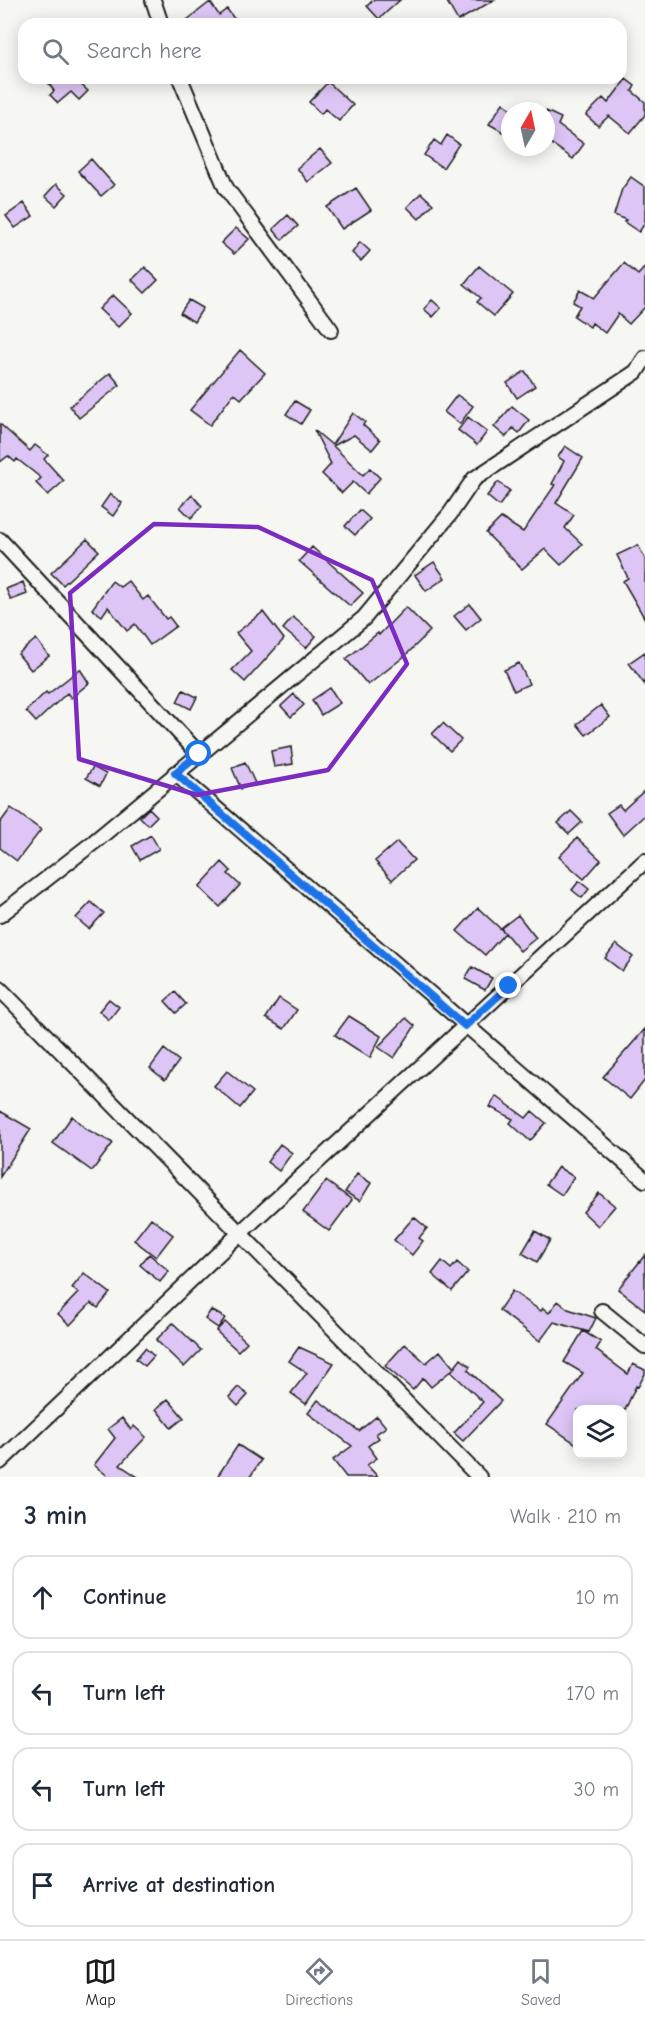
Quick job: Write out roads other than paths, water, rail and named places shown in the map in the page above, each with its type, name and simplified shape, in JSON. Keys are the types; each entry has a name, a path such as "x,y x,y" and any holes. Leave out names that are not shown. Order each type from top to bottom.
{"street":[{"path":"153,0 159,18"},
{"path":"182,84 226,189 330,330"},
{"path":"0,915 364,618 450,514 474,479 636,372 645,358"},
{"path":"0,540 199,754"},
{"path":"175,773 645,1180"},
{"path":"0,1462 240,1233 645,861"},
{"path":"0,989 479,1477"},
{"path":"602,1311 645,1346"}]}
